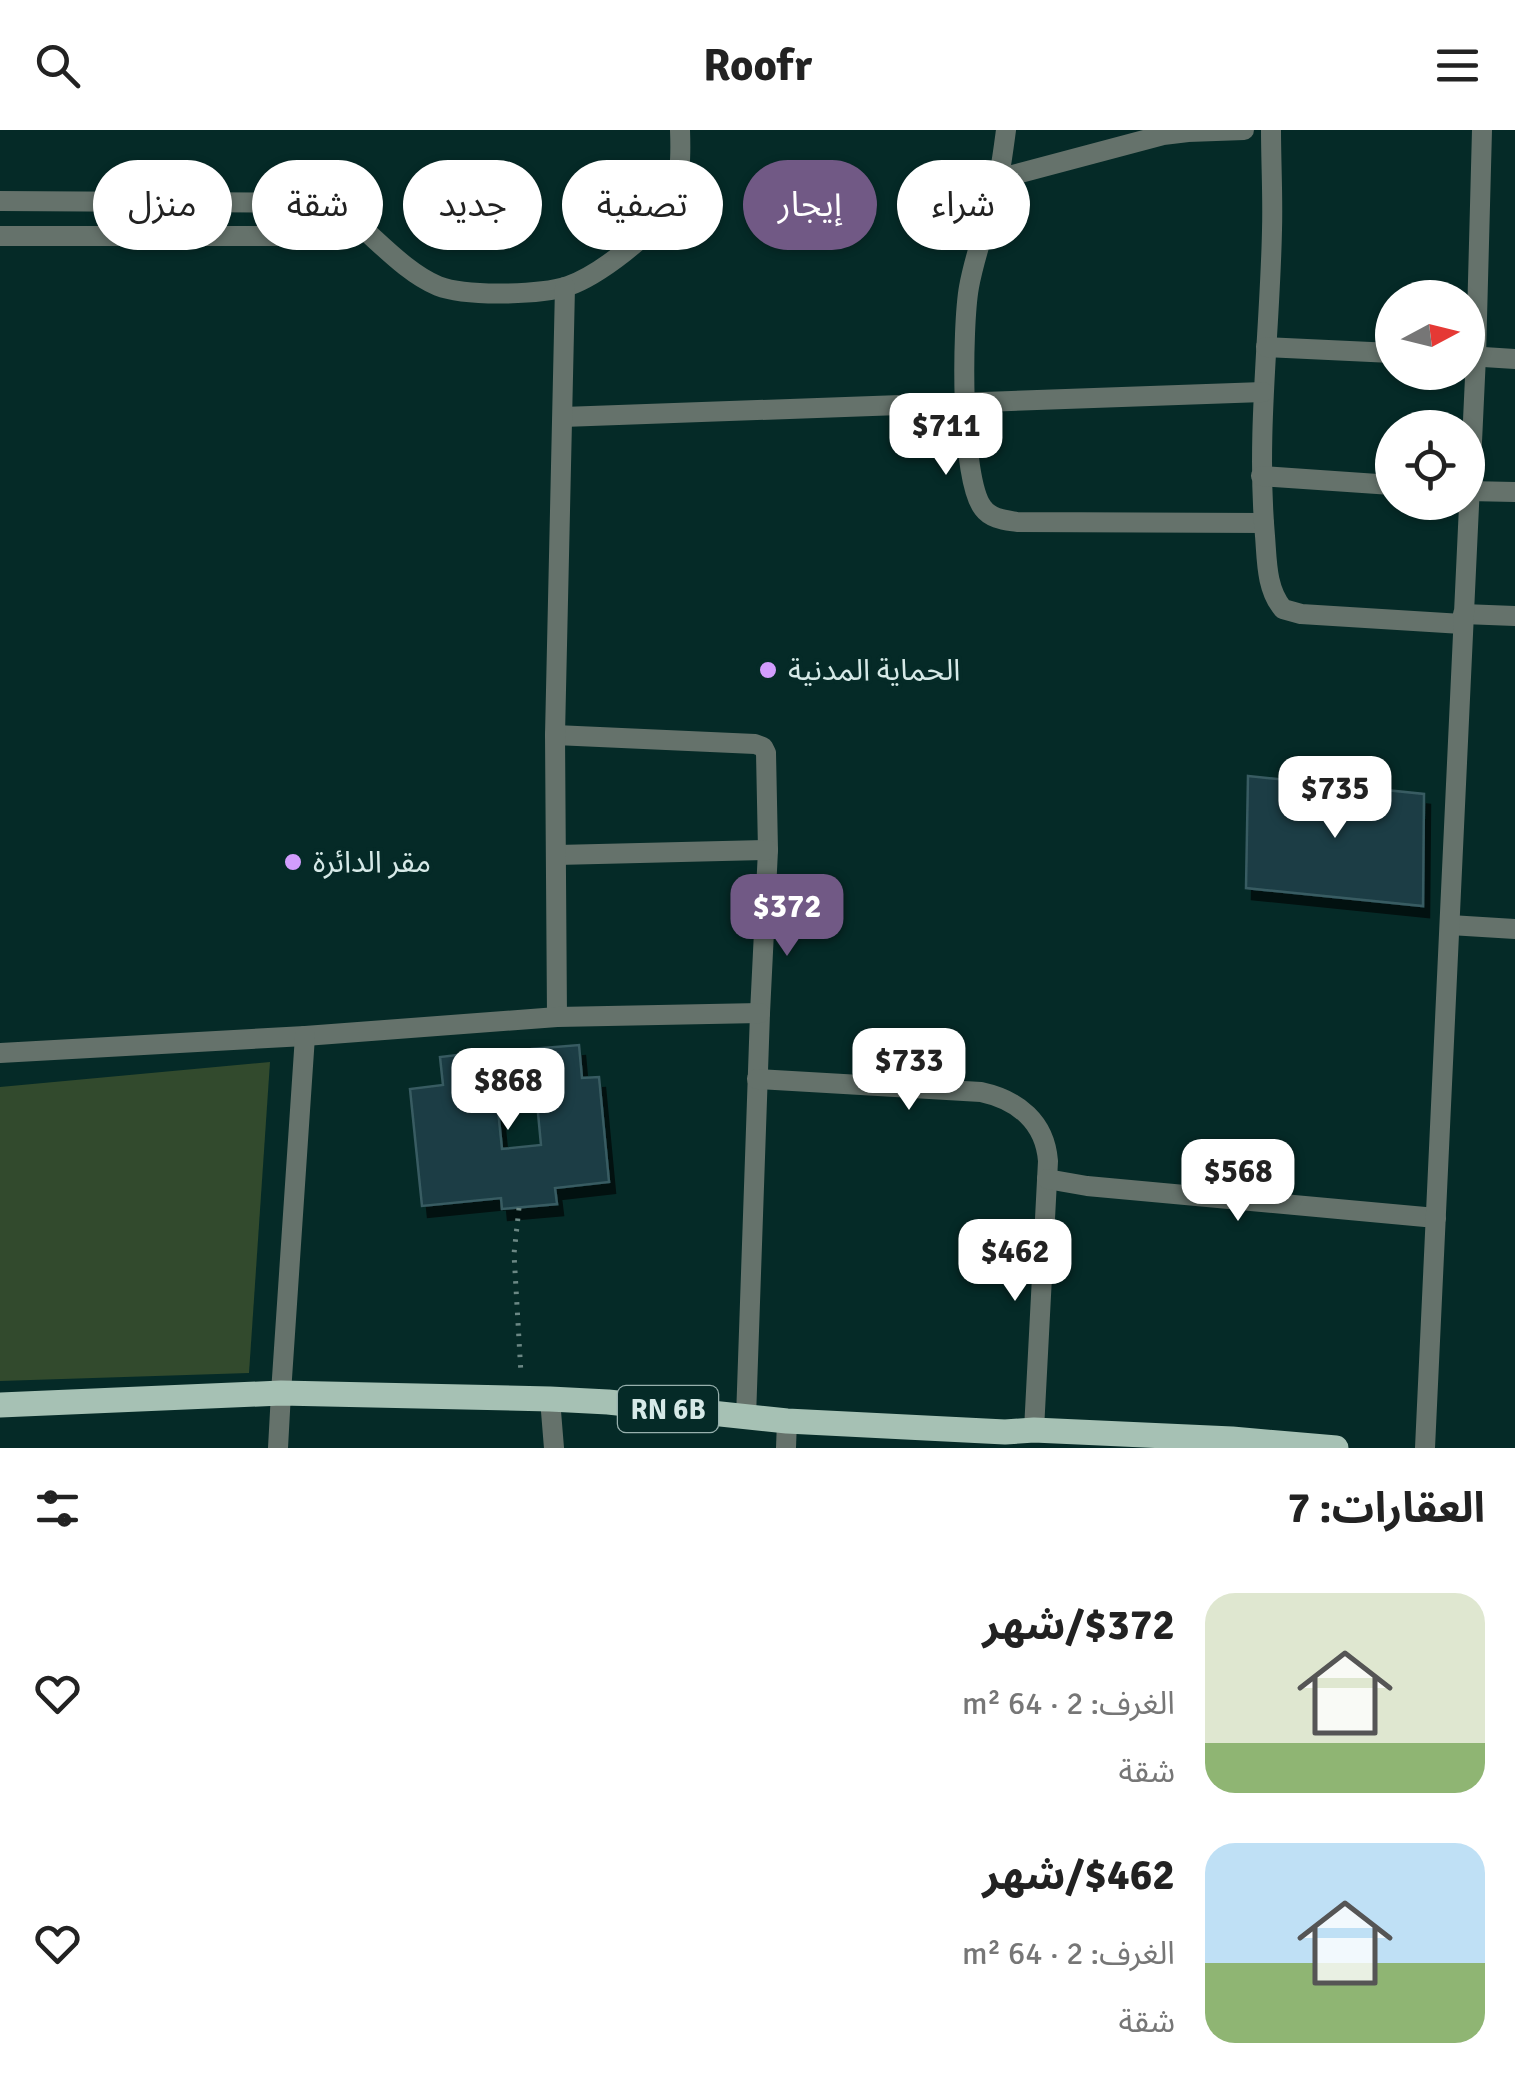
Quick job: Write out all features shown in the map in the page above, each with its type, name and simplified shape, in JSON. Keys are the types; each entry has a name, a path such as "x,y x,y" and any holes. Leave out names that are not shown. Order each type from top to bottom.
{"main road":[{"name":"RN 6B","path":"0,1404 281,1393 550,1399 788,1422 1034,1430 1336,1448"}],"street":[{"path":"383,246 438,286 457,291 565,287 622,254 667,209 681,165 680,130"},
{"path":"1001,160 1006,130"},
{"path":"1030,170 1162,135 1244,130"},
{"path":"1271,130 1272,228 1261,476 1273,593 1290,612 1462,619 1515,616"},
{"path":"1475,280 1482,130"},
{"path":"0,201 252,203"},
{"path":"0,236 252,236"},
{"path":"976,250 966,322 966,403 970,472 984,510 996,518 1017,522 1264,523"},
{"path":"558,1017 556,736 565,287"},
{"path":"1266,348 1375,352"},
{"path":"1485,357 1515,360"},
{"path":"563,417 1263,392"},
{"path":"1261,476 1375,484"},
{"path":"1485,491 1515,492"},
{"path":"1426,1448 1467,520"},
{"path":"556,736 764,746 768,850 746,1418"},
{"path":"557,855 768,850"},
{"path":"1450,925 1515,929"},
{"path":"0,1053 558,1017 760,1013"},
{"path":"278,1448 304,1036"},
{"path":"757,1078 957,1090 1001,1096 1028,1112 1048,1151 1034,1430"},
{"path":"1047,1179 1436,1218"},
{"path":"550,1399 554,1448"},
{"path":"786,1448 788,1422"}],"path":[{"path":"519,1208 514,1254 521,1376"}],"green space":[{"path":"270,1062 249,1373 0,1381 0,1087"}],"building":[{"path":"1248,776 1424,794 1423,906 1246,888"},
{"path":"579,1045 582,1078 599,1077 609,1182 555,1188 557,1204 502,1209 501,1198 422,1206 410,1089 443,1085 440,1057 492,1051 502,1149 541,1145 532,1049"}],"place":[{"name":"الحماية المدنية","path":"768,670"},
{"name":"مقر الدائرة","path":"293,862"}]}
